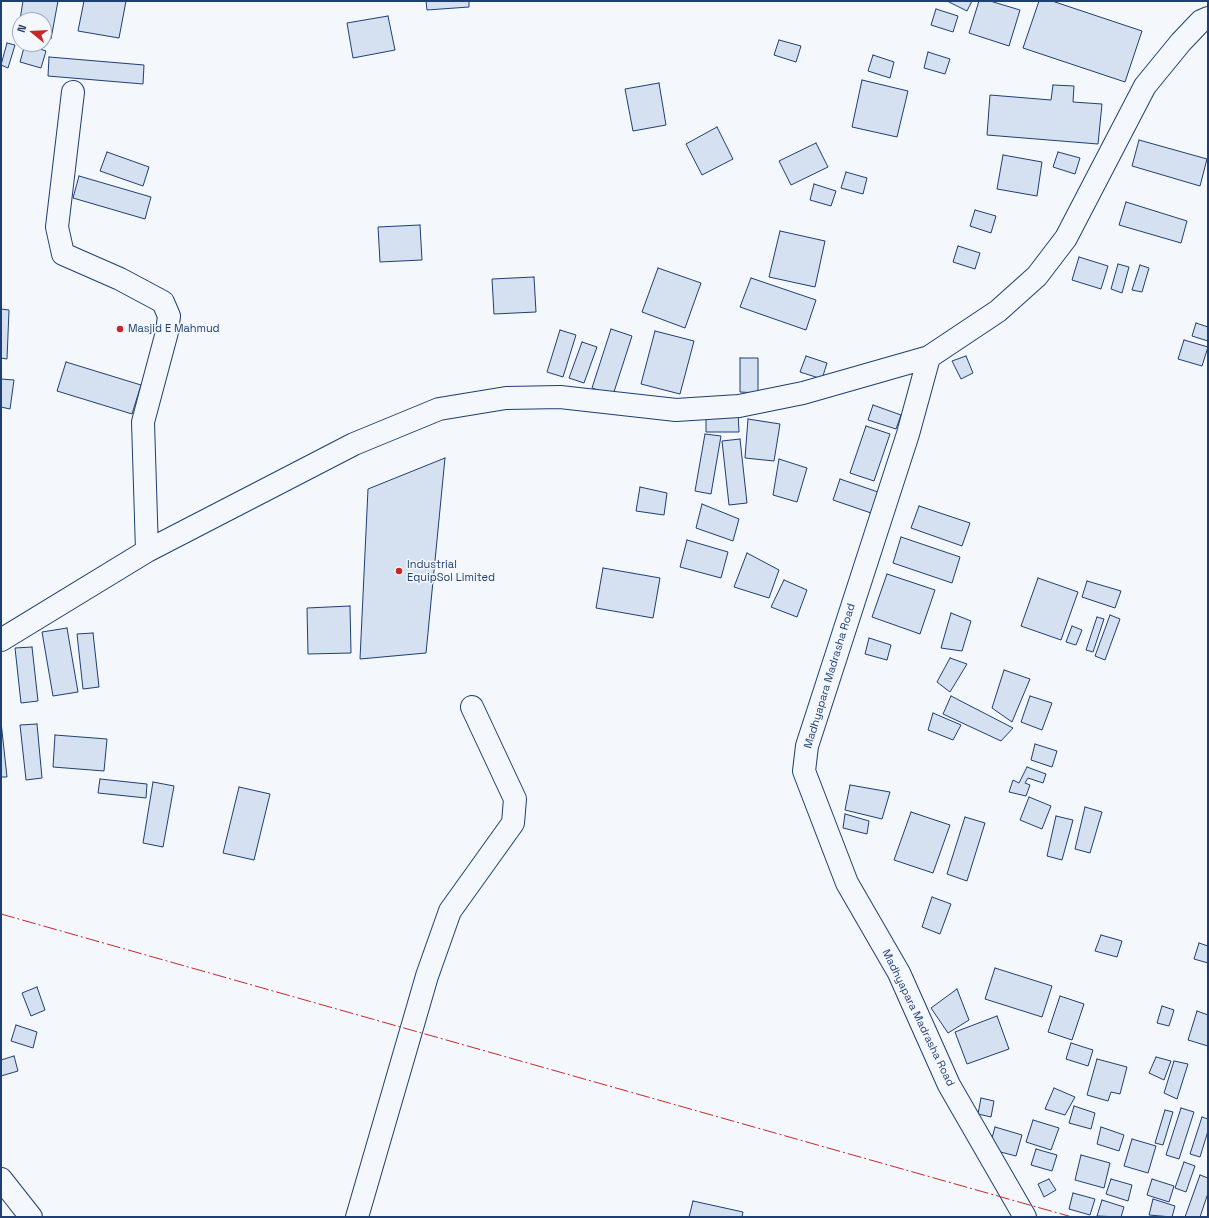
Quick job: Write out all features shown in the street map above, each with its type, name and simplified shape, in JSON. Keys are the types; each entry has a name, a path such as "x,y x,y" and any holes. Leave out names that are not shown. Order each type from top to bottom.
{"street":[{"path":"1,640 147,551 354,444 439,408 506,398 552,397 676,410 739,406 803,393 929,357 998,311 1037,276 1066,238 1145,86 1181,42 1201,22 1208,18"},
{"path":"73,92 57,227 64,254 120,279 163,302 169,316 167,332 143,422 147,551"},
{"name":"Madhyapara Madrasha Road","path":"929,357 908,434 807,746 804,771 847,883 899,973 950,1085 1025,1217"},
{"path":"357,1217 427,976 450,911 513,823 515,799 472,707"},
{"path":"1,1179 31,1217"}],"building":[{"path":"23,1 58,1 52,34 52,12 21,12"},
{"path":"84,1 126,1 119,38 78,31"},
{"path":"426,1 469,1 469,7 427,10"},
{"path":"947,1 972,1 967,11"},
{"path":"979,1 990,1 1020,10 1009,46 969,33"},
{"path":"1039,1 1052,1 1142,31 1125,82 1023,48"},
{"path":"936,9 958,16 953,32 931,25"},
{"path":"388,16 395,50 353,58 347,23"},
{"path":"779,40 801,46 796,62 774,55"},
{"path":"7,43 12,44 13,52 8,68 1,65"},
{"path":"23,52 46,52 41,68 20,62"},
{"path":"928,52 950,59 945,74 924,68"},
{"path":"873,55 894,62 890,78 868,71"},
{"path":"49,57 144,65 143,84 48,76"},
{"path":"862,80 908,91 897,137 852,127"},
{"path":"659,83 666,125 633,131 625,89"},
{"path":"1053,85 1074,86 1073,102 1102,104 1098,144 987,135 990,95 1051,100"},
{"path":"717,127 733,159 702,175 686,144"},
{"path":"1139,140 1207,159 1200,186 1132,166"},
{"path":"816,143 828,167 791,185 779,161"},
{"path":"107,152 149,167 143,186 100,171"},
{"path":"1058,152 1080,158 1075,174 1053,167"},
{"path":"1003,155 1042,162 1037,196 997,189"},
{"path":"846,172 867,178 863,194 841,188"},
{"path":"79,176 151,197 145,219 73,198"},
{"path":"814,184 836,191 831,206 810,200"},
{"path":"1126,202 1187,221 1181,243 1119,225"},
{"path":"975,210 996,216 991,233 970,226"},
{"path":"420,225 422,260 380,262 378,227"},
{"path":"780,231 825,241 815,287 769,277"},
{"path":"958,246 980,253 975,269 953,262"},
{"path":"1079,257 1108,266 1101,289 1072,280"},
{"path":"1118,264 1129,267 1122,293 1111,289"},
{"path":"1140,265 1149,268 1142,292 1132,290"},
{"path":"658,268 701,283 685,328 642,312"},
{"path":"534,277 536,312 494,314 492,279"},
{"path":"751,278 816,300 806,330 740,307"},
{"path":"1,309 9,310 7,359 1,358"},
{"path":"1196,323 1208,327 1208,341 1192,336"},
{"path":"611,329 632,336 613,395 592,388"},
{"path":"560,330 576,335 563,377 547,372"},
{"path":"655,331 694,341 680,394 641,384"},
{"path":"1184,340 1208,347 1202,366 1178,359"},
{"path":"582,342 597,347 584,383 569,378"},
{"path":"806,356 827,363 822,379 800,372"},
{"path":"966,356 973,373 961,379 952,361"},
{"path":"740,358 758,358 758,393 740,392"},
{"path":"66,362 141,385 132,414 57,391"},
{"path":"1,379 14,380 10,409 1,407"},
{"path":"873,405 901,415 896,429 868,420"},
{"path":"738,412 739,432 706,432 706,413"},
{"path":"748,419 780,424 774,461 745,458"},
{"path":"866,426 890,434 874,481 850,473"},
{"path":"705,434 721,436 711,494 695,491"},
{"path":"740,439 747,503 729,505 722,441"},
{"name":"Industrial EquipSol Limited","path":"445,458 426,653 360,659 368,489"},
{"path":"779,459 807,468 797,502 773,495"},
{"path":"840,479 881,493 874,514 833,500"},
{"path":"640,487 667,493 664,515 636,511"},
{"path":"702,504 739,519 733,541 696,528"},
{"path":"919,506 970,523 962,546 911,528"},
{"path":"901,537 960,557 952,583 893,563"},
{"path":"687,540 728,552 721,578 680,567"},
{"path":"747,553 779,570 769,598 734,587"},
{"path":"603,568 660,578 653,618 596,608"},
{"path":"887,574 935,590 920,634 872,617"},
{"path":"1038,578 1078,592 1061,640 1021,626"},
{"path":"784,580 807,590 797,617 771,607"},
{"path":"1087,581 1121,591 1115,608 1082,597"},
{"path":"350,606 351,653 308,654 307,608"},
{"path":"951,613 971,621 962,651 941,648"},
{"path":"1110,615 1120,619 1105,660 1095,656"},
{"path":"1097,617 1104,619 1093,652 1086,650"},
{"path":"1072,626 1082,630 1076,645 1066,642"},
{"path":"67,628 78,692 53,696 42,632"},
{"path":"93,633 99,687 83,689 77,634"},
{"path":"869,638 891,645 887,660 865,654"},
{"path":"32,647 38,701 21,703 15,648"},
{"path":"950,658 967,664 950,692 937,682"},
{"path":"1004,670 1030,679 1012,722 992,708"},
{"path":"951,696 1013,728 1001,741 943,714"},
{"path":"1030,696 1052,703 1042,730 1021,722"},
{"path":"933,713 961,725 953,740 928,730"},
{"path":"1,722 7,777 1,777"},
{"path":"37,724 42,778 26,780 20,725"},
{"path":"55,735 107,739 104,771 53,767"},
{"path":"1035,744 1057,751 1052,767 1031,760"},
{"path":"1027,767 1046,774 1043,783 1028,778 1025,783 1030,785 1026,796 1009,792 1013,780 1019,783"},
{"path":"100,779 147,784 146,798 98,793"},
{"path":"153,782 174,786 163,847 143,843"},
{"path":"850,785 890,792 882,819 845,810"},
{"path":"239,787 270,794 254,860 223,853"},
{"path":"1029,797 1051,806 1042,829 1020,820"},
{"path":"1085,807 1102,812 1090,853 1075,849"},
{"path":"911,812 950,825 933,873 894,860"},
{"path":"845,814 869,821 867,834 843,828"},
{"path":"1056,816 1073,820 1062,860 1047,856"},
{"path":"965,817 985,823 967,881 947,874"},
{"path":"932,897 951,904 940,934 922,927"},
{"path":"1101,935 1122,941 1117,957 1095,951"},
{"path":"1199,943 1208,946 1208,963 1194,959"},
{"path":"995,968 1052,986 1042,1017 985,999"},
{"path":"37,987 45,1010 31,1016 22,993"},
{"path":"957,989 969,1020 948,1033 931,1008"},
{"path":"1060,996 1084,1004 1072,1040 1048,1032"},
{"path":"1162,1006 1174,1010 1169,1026 1157,1023"},
{"path":"1197,1011 1208,1015 1208,1046 1188,1040"},
{"path":"997,1016 1009,1049 967,1064 955,1032"},
{"path":"16,1025 37,1032 33,1048 11,1041"},
{"path":"1071,1043 1093,1050 1088,1066 1066,1059"},
{"path":"14,1056 18,1071 1,1076 1,1060"},
{"path":"1156,1057 1171,1061 1164,1080 1149,1073"},
{"path":"1097,1059 1127,1067 1120,1094 1111,1092 1108,1101 1087,1095"},
{"path":"1174,1061 1188,1064 1177,1099 1164,1093"},
{"path":"1054,1088 1075,1097 1065,1115 1045,1109"},
{"path":"981,1098 994,1101 991,1117 978,1114"},
{"path":"1074,1106 1095,1113 1091,1129 1069,1123"},
{"path":"1181,1108 1194,1112 1179,1159 1166,1155"},
{"path":"1165,1110 1173,1112 1163,1145 1155,1143"},
{"path":"1202,1117 1208,1119 1208,1131 1200,1157 1190,1154"},
{"path":"1033,1120 1059,1128 1051,1150 1026,1142"},
{"path":"995,1127 1022,1135 1016,1156 989,1149"},
{"path":"1101,1127 1124,1135 1119,1151 1097,1144"},
{"path":"1132,1139 1156,1146 1148,1173 1124,1166"},
{"path":"1036,1149 1057,1155 1052,1171 1031,1165"},
{"path":"1081,1155 1110,1163 1104,1188 1075,1180"},
{"path":"1184,1162 1195,1166 1186,1192 1175,1188"},
{"path":"1200,1175 1208,1178 1208,1193 1200,1217 1185,1217"},
{"path":"1049,1179 1056,1190 1044,1197 1038,1184"},
{"path":"1111,1179 1132,1185 1128,1201 1106,1194"},
{"path":"1152,1179 1174,1186 1169,1202 1147,1195"},
{"path":"1073,1193 1095,1199 1090,1215 1069,1209"},
{"path":"1153,1199 1175,1206 1172,1217 1149,1215"},
{"path":"1102,1200 1124,1207 1121,1217 1097,1216"},
{"path":"693,1201 743,1212 742,1217 689,1217"}],"power":[{"path":"1,914 1072,1217"}],"place":[{"name":"Masjid E Mahmud","path":"120,329"},
{"name":"Industrial EquipSol Limited","path":"399,571"}]}
